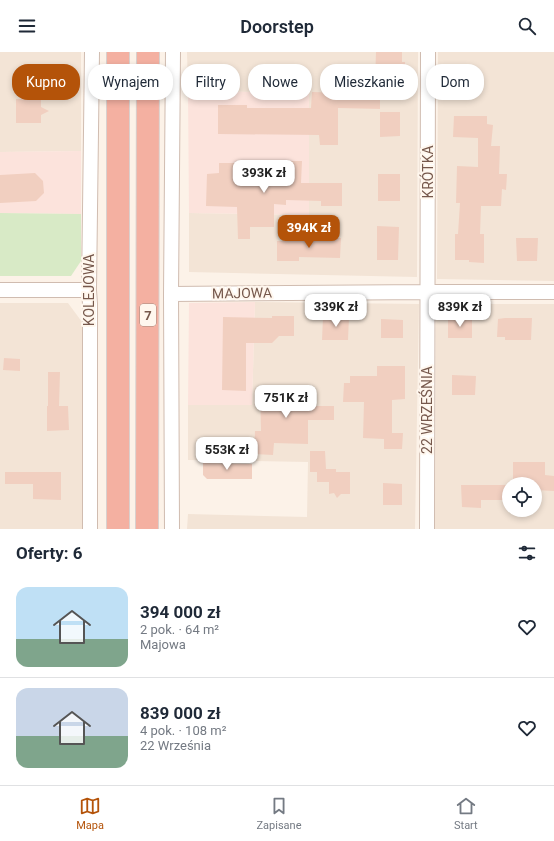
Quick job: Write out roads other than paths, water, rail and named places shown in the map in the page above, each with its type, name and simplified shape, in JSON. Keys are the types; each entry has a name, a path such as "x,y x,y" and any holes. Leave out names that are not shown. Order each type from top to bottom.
{"highway":[{"name":"KOLEJOWA","path":"118,52 118,529"},
{"name":"7","path":"147,529 148,52"}],"street":[{"name":"KOLEJOWA","path":"90,529 89,290 92,52"},
{"path":"172,52 172,529"},
{"name":"KRÓTKA","path":"428,52 428,292"},
{"path":"0,290 89,290"},
{"name":"22 WRZEŚNIA","path":"427,529 428,292"},
{"name":"MAJOWA","path":"171,294 554,292"}]}
